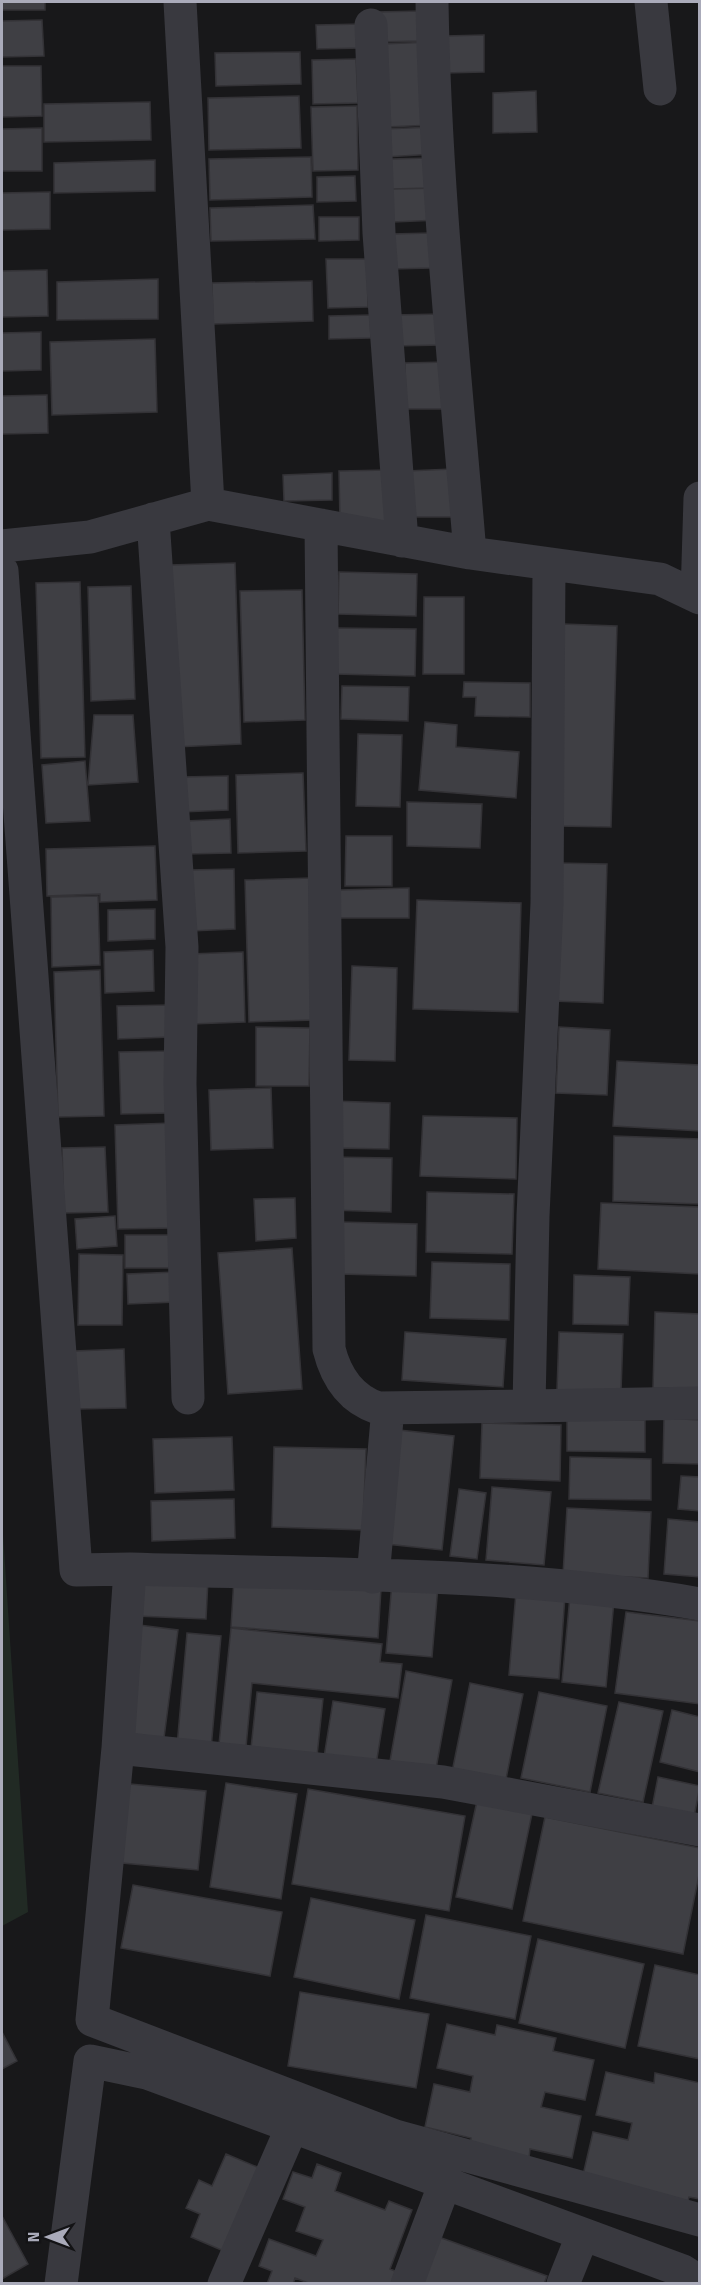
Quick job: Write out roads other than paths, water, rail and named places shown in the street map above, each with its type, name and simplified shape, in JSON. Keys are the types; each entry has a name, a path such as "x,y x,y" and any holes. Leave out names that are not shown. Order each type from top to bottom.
{"street":[{"path":"180,2 208,504"},
{"path":"432,2 433,57 470,553"},
{"path":"651,2 660,89"},
{"path":"371,25 379,233 402,541"},
{"path":"2,546 90,537 208,504 470,553 660,579 698,597 699,498"},
{"path":"153,519 182,947 180,1084 188,1398"},
{"path":"321,525 329,1350 334,1370 362,1403 378,1408 699,1403"},
{"path":"529,1406 533,1216 547,903 549,564"},
{"path":"2,571 76,1570 130,1569 373,1577 423,1575 645,1594 699,1604"},
{"path":"373,1577 388,1408"},
{"path":"130,1569 118,1748 92,2020 395,2136 699,2220"},
{"path":"118,1748 443,1782 699,1830"},
{"path":"61,2283 90,2061 147,2073 682,2271 699,2282"},
{"path":"224,2283 292,2127"},
{"path":"407,2283 445,2183"},
{"path":"563,2283 583,2234"}]}
